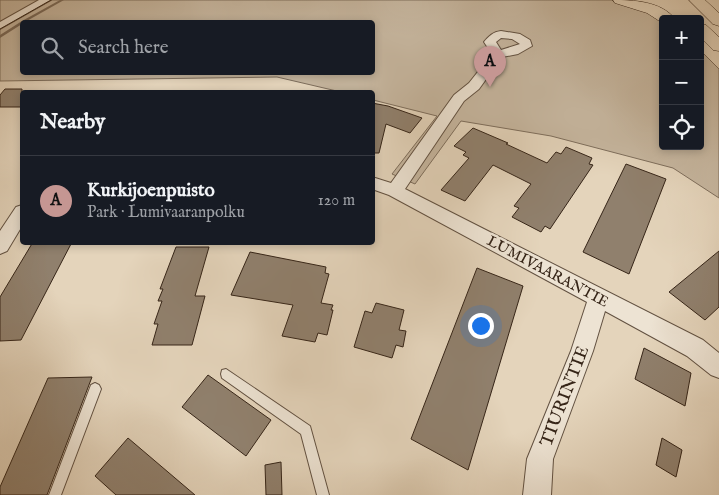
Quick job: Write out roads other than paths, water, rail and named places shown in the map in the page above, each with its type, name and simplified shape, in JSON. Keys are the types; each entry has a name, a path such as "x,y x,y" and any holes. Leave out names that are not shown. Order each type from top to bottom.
{"highway":[{"path":"620,0 660,15"},
{"path":"696,0 719,21"},
{"path":"704,32 719,46"},
{"path":"704,46 719,58"}],"street":[{"path":"0,26 46,0"},
{"path":"395,191 459,98 474,86 498,54"},
{"name":"LUMIVAARANTIE","path":"375,184 395,191 695,348 719,367"},
{"path":"0,246 20,215"},
{"name":"TIURINTIE","path":"537,495 540,459 582,351 599,298"}],"lane":[{"path":"226,374 306,430 323,495"},
{"path":"55,495 95,389"}],"waterway":[{"path":"27,20 62,0"},
{"path":"0,37 20,24"}],"tram line":[{"path":"0,29 51,0"}],"place":[{"name":"Kurkijoenpuisto","path":"490,87"}]}
